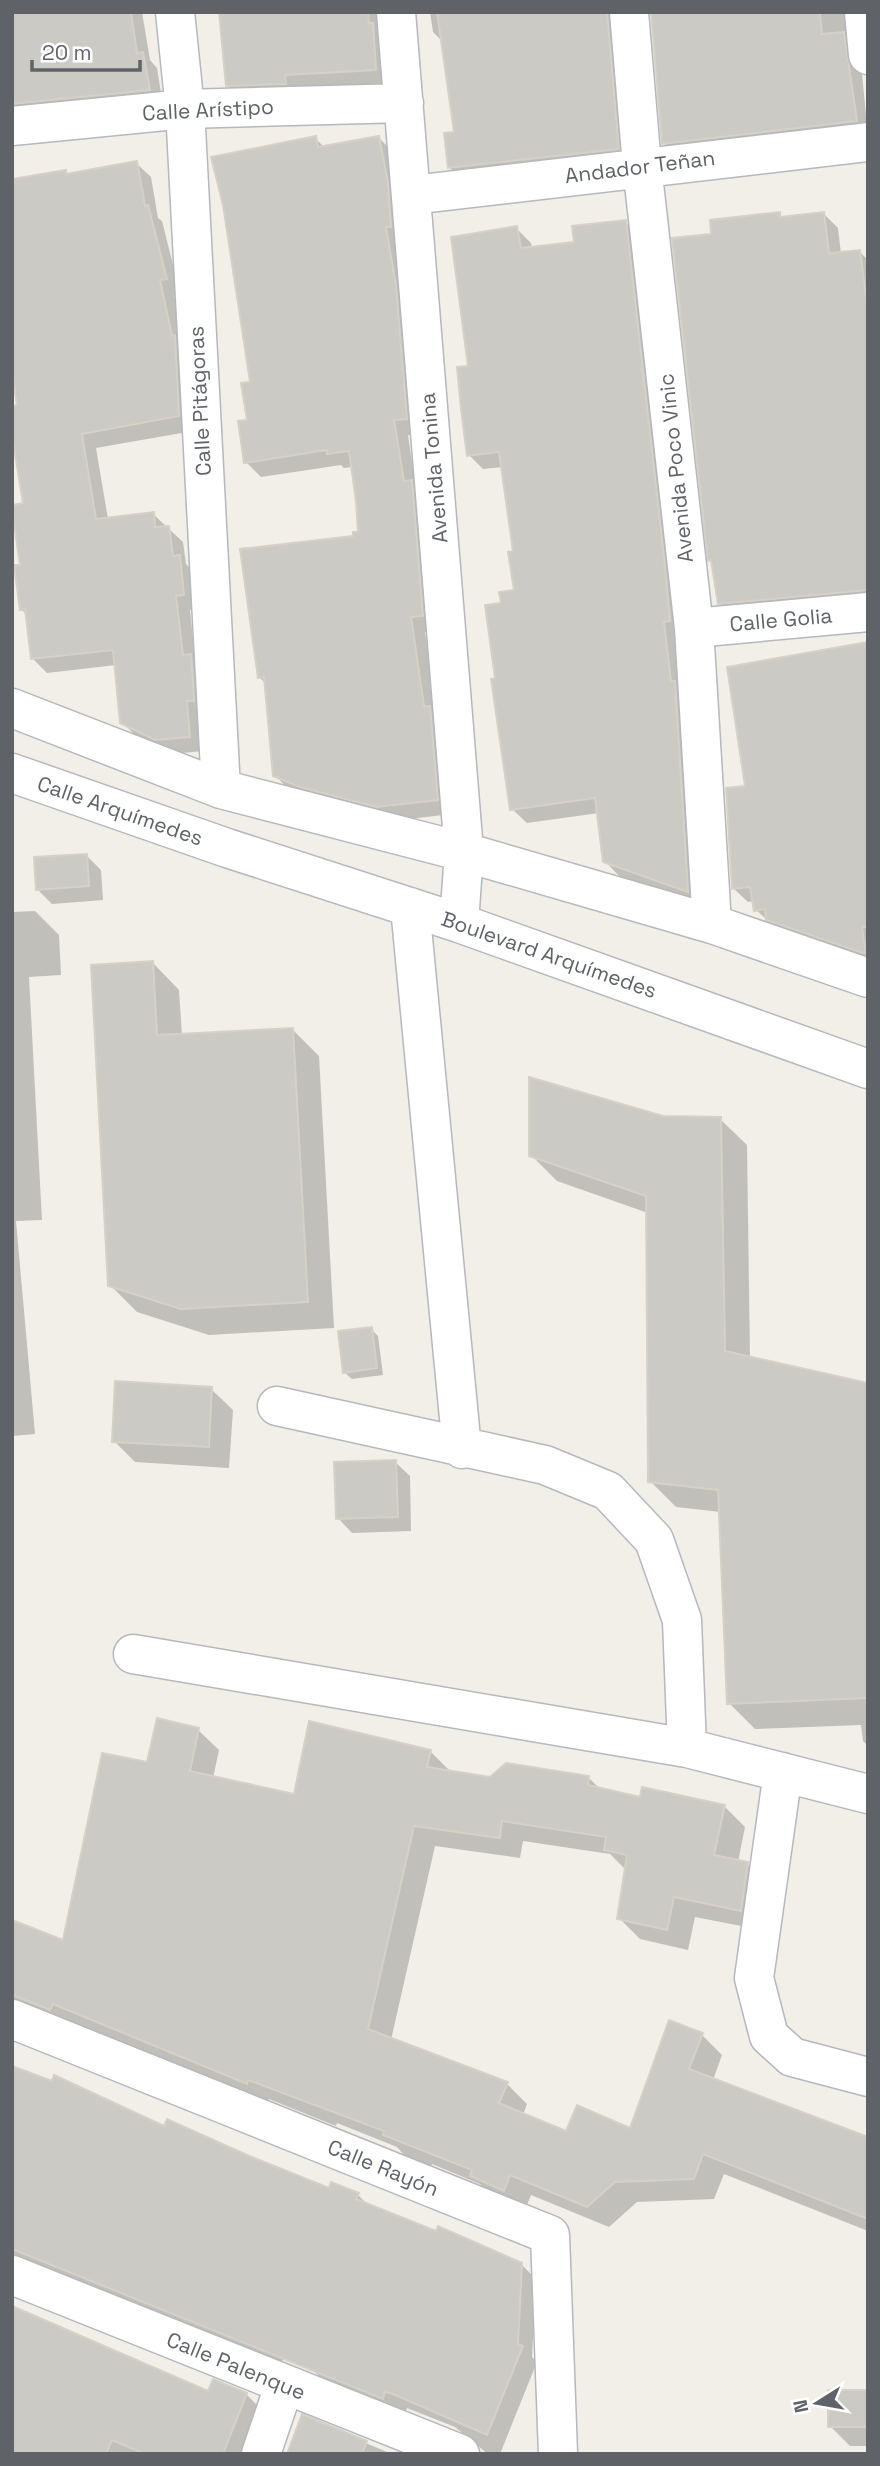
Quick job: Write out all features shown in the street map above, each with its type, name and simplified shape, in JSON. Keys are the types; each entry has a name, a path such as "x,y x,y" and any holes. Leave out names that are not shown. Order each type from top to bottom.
{"street":[{"name":"Calle Pitágoras","path":"175,12 185,109 221,789"},
{"name":"Avenida Tonina","path":"396,12 464,852 460,923"},
{"name":"Avenida Poco Vinic","path":"629,12 642,166 694,628 712,924"},
{"path":"864,12 868,55"},
{"name":"Calle Arístipo","path":"12,126 185,109 404,103"},
{"name":"Andador Teñan","path":"412,195 642,166 868,142"},
{"name":"Calle Golia","path":"694,628 868,612"},
{"path":"12,708 221,789 464,852 712,924 868,978"},
{"name":"Calle Arquímedes","path":"12,773 227,848"},
{"name":"Boulevard Arquímedes","path":"227,848 460,923 868,1069"},
{"path":"410,907 462,1449"},
{"path":"277,1406 462,1449 545,1465 608,1491 654,1541 682,1620 687,1748"},
{"path":"133,1654 687,1748 868,1794"},
{"path":"783,1772 754,1978 769,2036 792,2057 868,2077"},
{"name":"Calle Rayón","path":"12,2019 550,2235 558,2454"},
{"name":"Calle Palenque","path":"12,2275 284,2386 460,2454"},
{"path":"261,2454 284,2386"}],"building":[{"path":"12,12 131,12 137,53 143,52 150,90 12,104"},
{"path":"219,12 368,12 369,23 373,23 376,70 285,75 286,84 226,86"},
{"path":"437,12 607,12 619,149 448,168 444,133 454,132"},
{"path":"651,12 820,12 822,34 844,32 857,121 662,144"},
{"path":"316,136 318,147 379,136 388,183 391,227 386,227 396,286 407,419 394,420 404,481 412,480 423,616 411,617 424,706 430,706 438,800 376,807 300,787 273,776 264,677 258,678 240,549 353,536 353,532 358,532 356,501 349,451 327,454 327,450 244,463 238,421 247,420 241,383 250,382 223,205 211,157"},
{"path":"137,161 145,206 148,205 167,279 160,280 172,336 175,335 179,416 82,434 96,519 154,512 155,527 169,526 173,556 180,555 184,595 176,596 183,655 191,654 194,701 187,701 190,737 155,740 120,723 113,650 31,659 25,609 20,610 14,565 20,565 12,510 12,505 23,503 12,436 12,406 17,405 12,373 12,179 66,170 66,174"},
{"path":"780,212 780,217 824,212 829,253 860,250 868,311 868,590 718,604 711,560 708,561 672,238 711,234 710,220"},
{"path":"626,220 665,566 670,621 664,622 671,681 675,681 688,892 603,862 595,798 510,810 491,679 495,678 485,605 501,603 499,592 514,590 508,552 513,551 499,452 467,456 457,367 468,366 451,237 517,226 521,248 574,242 572,226"},
{"path":"868,642 868,927 862,927 866,954 766,920 765,909 754,911 750,887 732,889 726,788 745,786 727,667"},
{"path":"87,854 89,886 36,890 34,857"},
{"path":"153,961 157,1035 293,1028 308,1302 181,1309 108,1286 91,965"},
{"path":"529,1077 663,1116 721,1117 725,1351 868,1383 868,1698 727,1704 718,1490 648,1482 646,1196 529,1156"},
{"path":"372,1327 377,1368 343,1373 338,1331"},
{"path":"115,1381 212,1387 209,1447 112,1442"},
{"path":"396,1460 398,1517 336,1519 334,1462"},
{"path":"157,1718 199,1728 190,1771 294,1794 309,1721 431,1750 427,1767 490,1777 506,1763 589,1776 588,1785 640,1797 642,1787 725,1805 714,1855 748,1862 741,1911 674,1897 667,1930 617,1919 627,1855 604,1850 606,1837 502,1821 500,1838 414,1826 368,2029 508,2082 499,2103 566,2131 577,2105 630,2128 669,2020 703,2033 689,2069 868,2137 868,2219 703,2154 694,2179 615,2182 587,2207 510,2175 504,2191 470,2176 472,2170 383,2135 384,2131 248,2080 247,2084 53,2004 50,2010 12,1995 12,1920 63,1940 102,1753 147,1762"},
{"path":"12,2066 52,2081 54,2075 164,2126 167,2119 329,2188 331,2182 359,2193 356,2199 436,2231 438,2226 522,2263 518,2344 523,2346 487,2435 393,2394 385,2392 383,2399 12,2249"},
{"path":"12,2306 208,2391 213,2379 247,2393 223,2454 145,2454 112,2440 106,2454 12,2454"},
{"path":"828,2390 868,2390 868,2427 828,2427"},
{"path":"302,2414 367,2441 362,2454 287,2454"}]}
